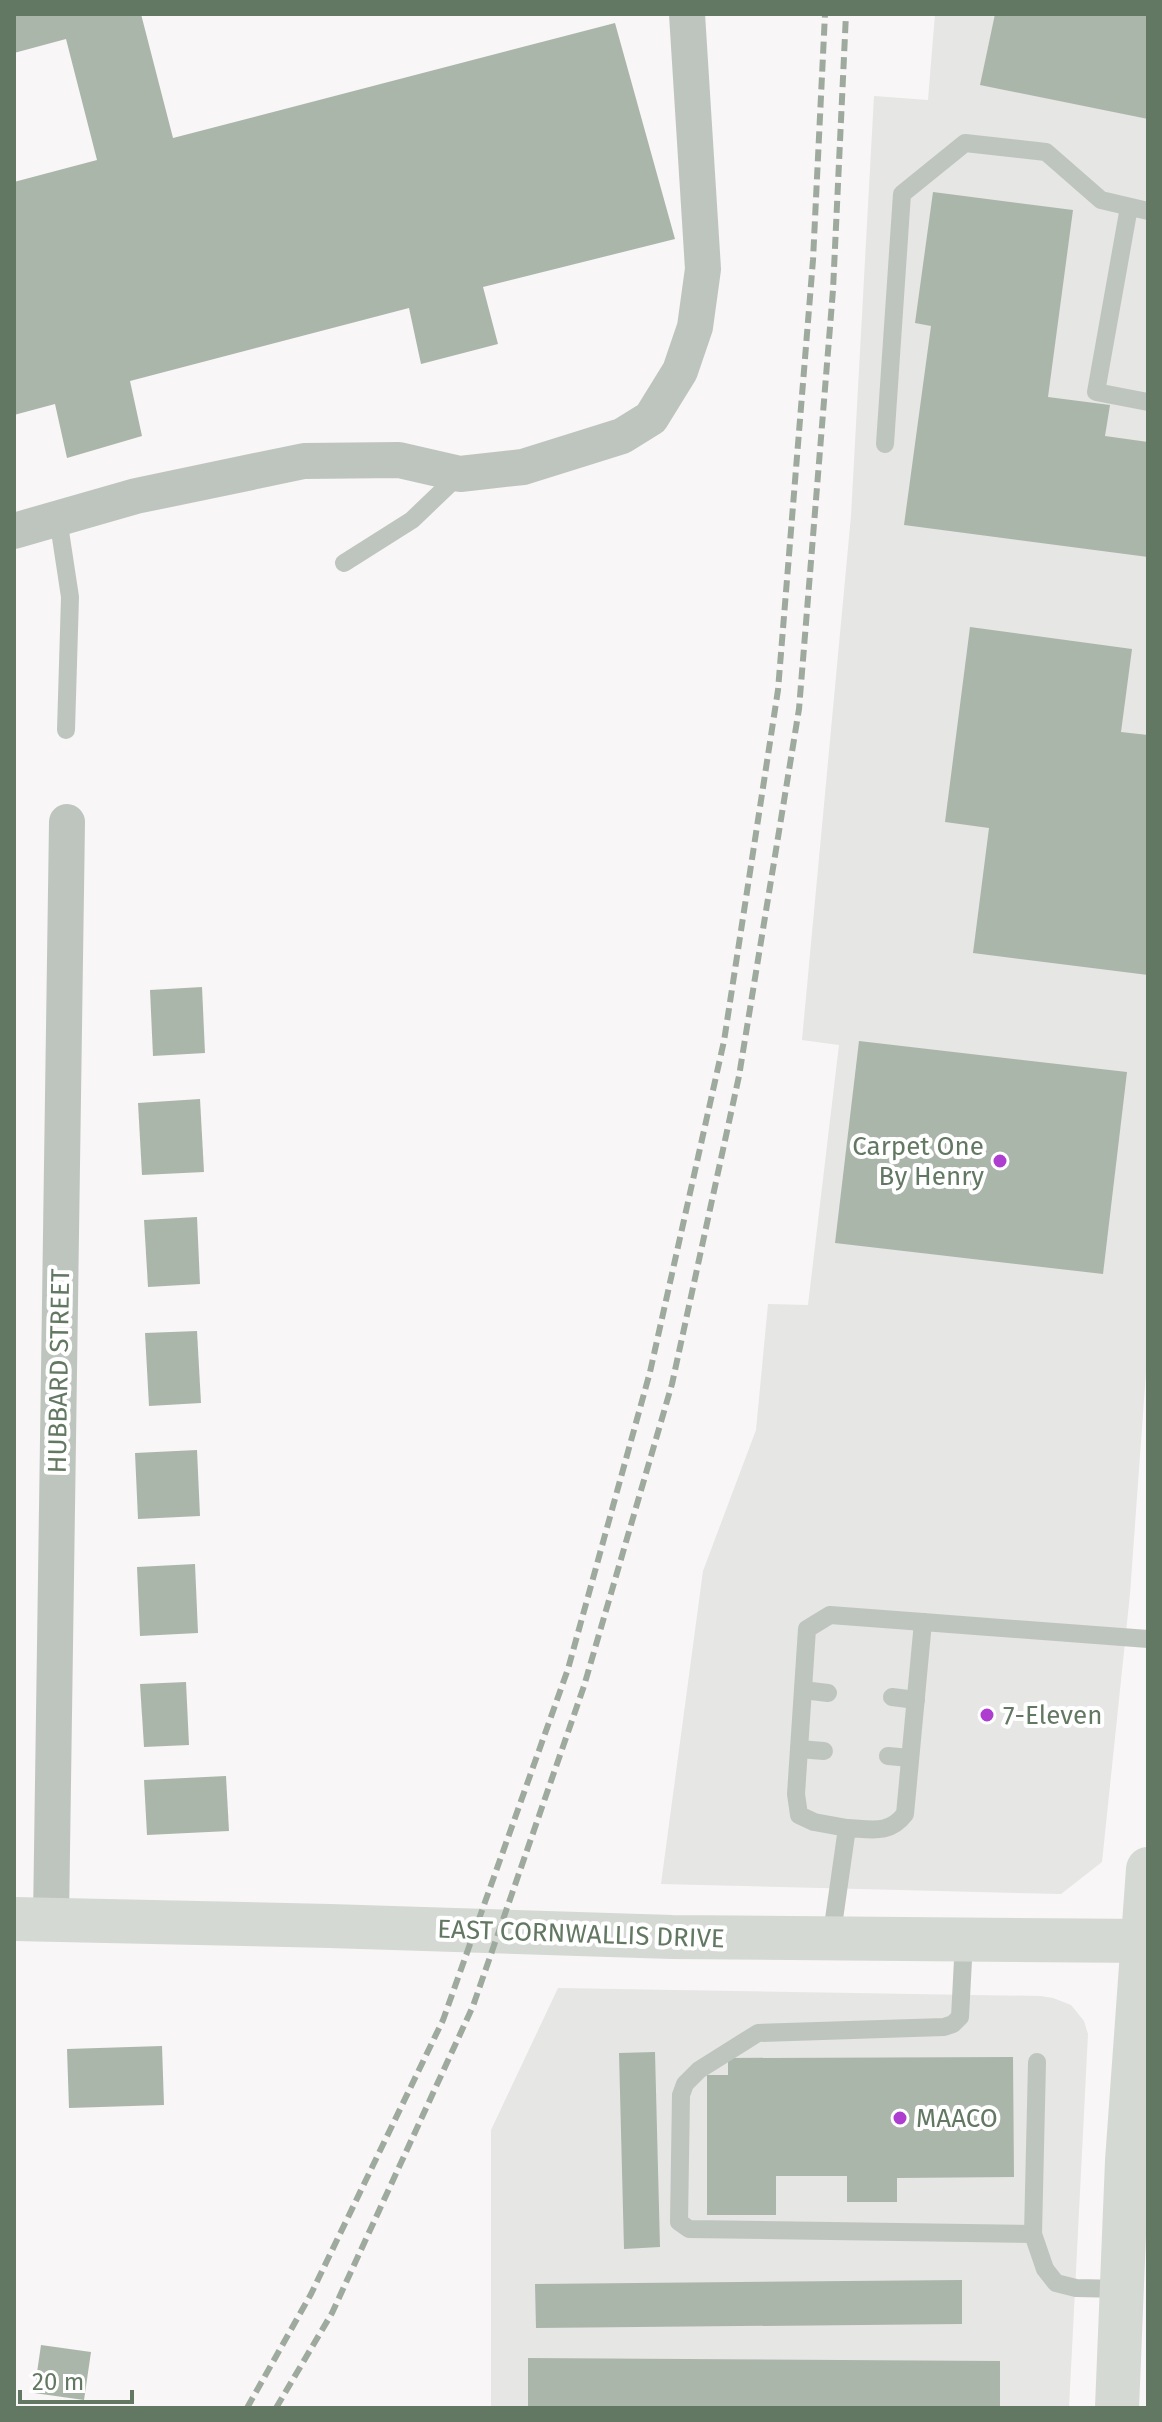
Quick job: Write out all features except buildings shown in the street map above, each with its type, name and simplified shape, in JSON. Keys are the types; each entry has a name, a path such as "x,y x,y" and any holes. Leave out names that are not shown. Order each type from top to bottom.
{"main road":[{"path":"1117,2408 1148,1869"},
{"name":"EAST CORNWALLIS DRIVE","path":"33,1919 672,1937 1144,1941"}],"street":[{"path":"14,531 136,496 304,461 399,460 460,474 523,467 622,436 651,418 680,371 695,327 703,269 687,14"},
{"name":"HUBBARD STREET","path":"33,1919 67,822"}],"lane":[{"path":"885,444 902,194 965,143 1046,152 1101,200 1148,211"},
{"path":"1129,207 1096,392 1148,402"},
{"path":"344,563 412,520 460,474"},
{"path":"58,518 70,597 66,730"},
{"path":"923,1622 905,1814 897,1825 888,1829 847,1828 814,1822 799,1815 796,1794 807,1629 830,1615 923,1622 1148,1639"},
{"path":"803,1690 828,1693"},
{"path":"892,1697 916,1700"},
{"path":"799,1749 824,1751"},
{"path":"888,1756 910,1758"},
{"path":"831,1940 847,1828"},
{"path":"964,1941 960,2017 953,2024 944,2027 758,2033 692,2077 681,2095 679,2222 689,2229 1033,2234"},
{"path":"1037,2062 1033,2234 1045,2269 1056,2283 1076,2288 1122,2289"}],"shaded area":[{"path":"935,14 1148,14 1148,1344 1130,1594 1102,1862 1061,1894 661,1884 703,1571 756,1430 768,1304 808,1305 839,1045 802,1040 851,516 874,96 928,100"},
{"path":"558,1988 1040,1996 1071,2005 1084,2021 1088,2034 1069,2408 491,2408 491,2130"}],"railway":[{"path":"247,2408 311,2294 443,2020 568,1669 650,1372 724,1041 778,690 813,260 825,14"},
{"path":"276,2408 332,2313 473,2006 584,1686 672,1384 739,1076 799,709 833,290 846,14"}],"place":[{"name":"Carpet One By Henry","path":"1000,1161"},
{"name":"7-Eleven","path":"987,1715"},
{"name":"MAACO","path":"900,2118"}]}
